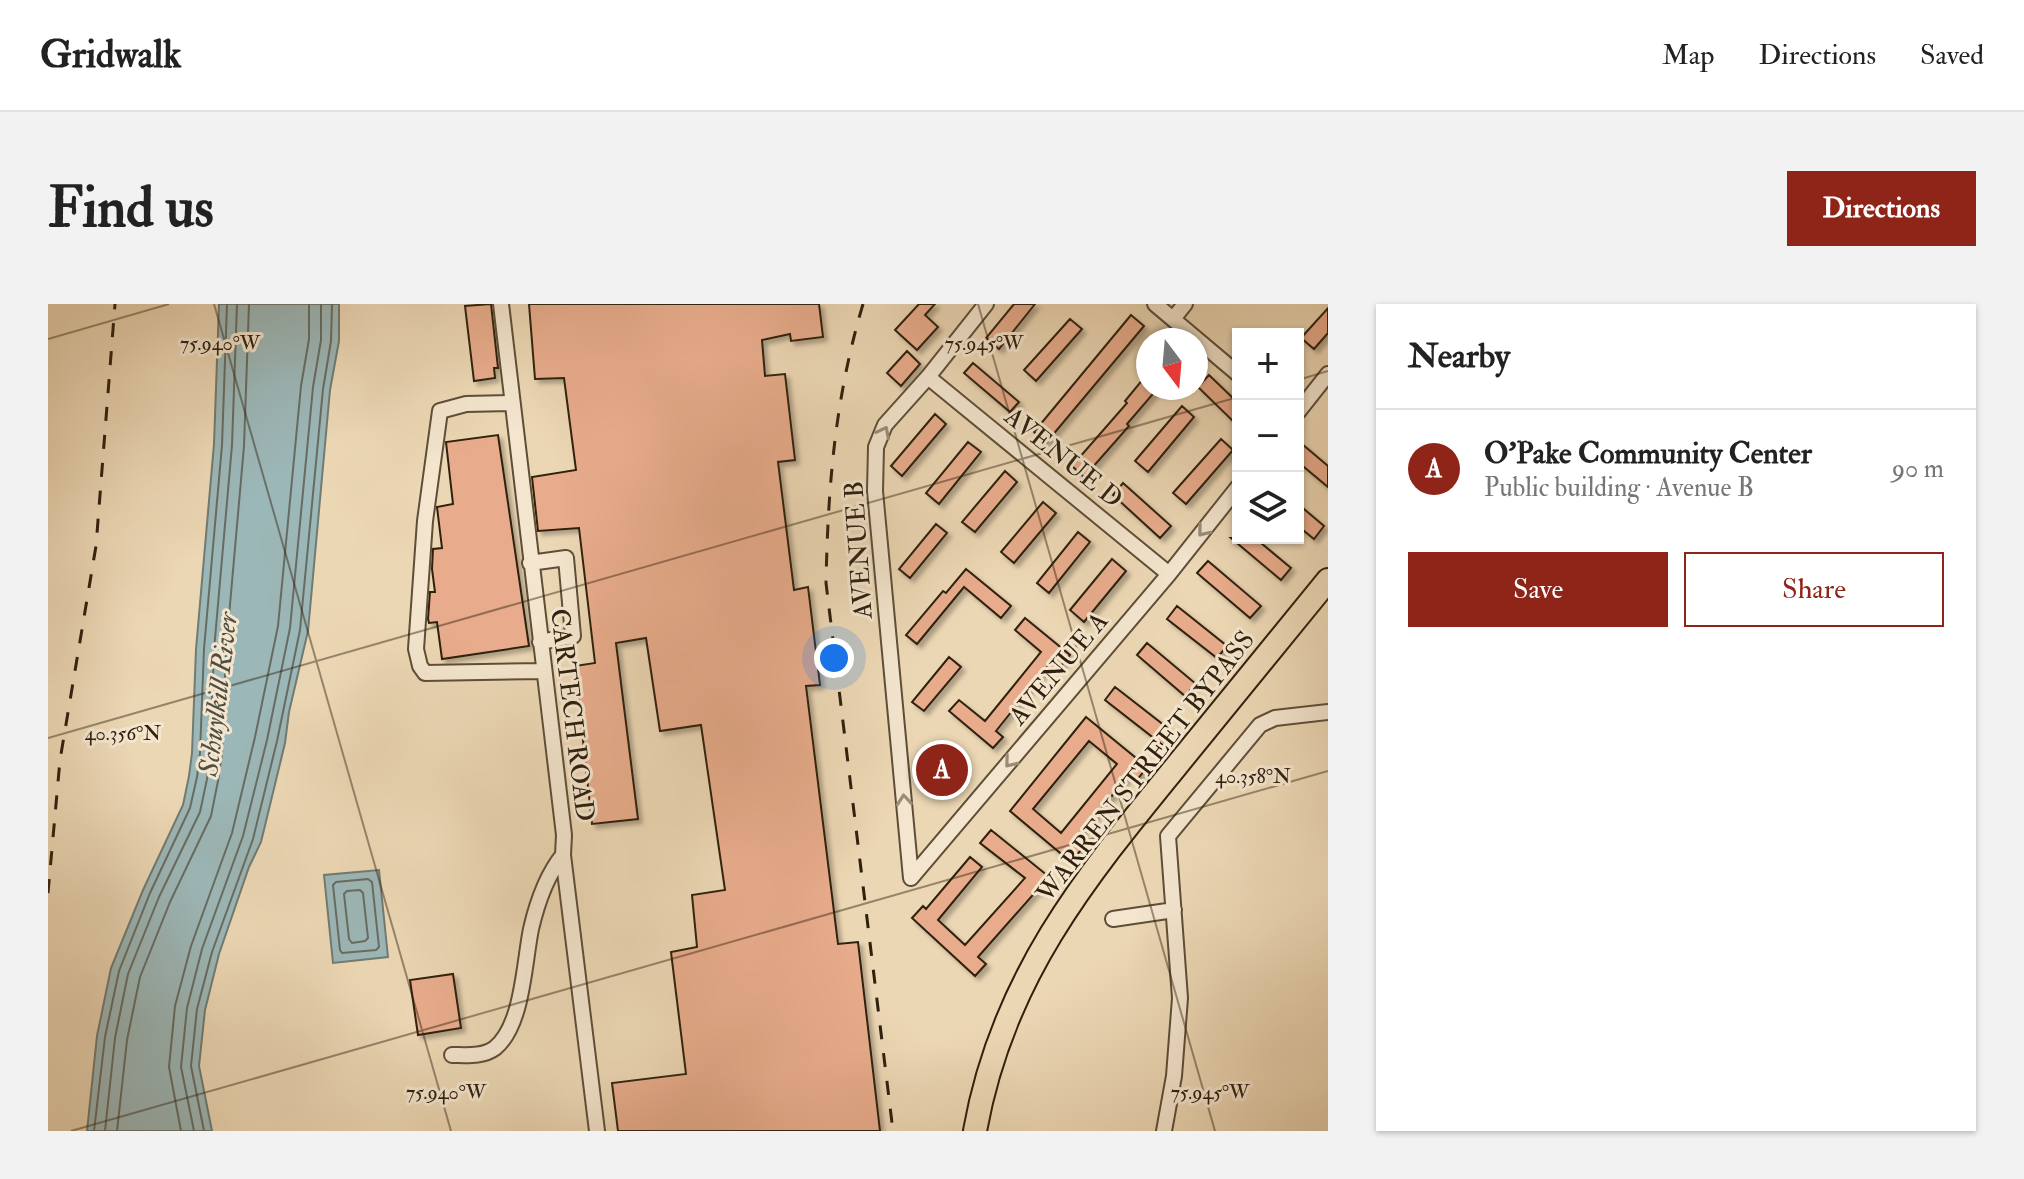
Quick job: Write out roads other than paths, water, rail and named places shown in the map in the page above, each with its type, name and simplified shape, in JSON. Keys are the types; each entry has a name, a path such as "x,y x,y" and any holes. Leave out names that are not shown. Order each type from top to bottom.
{"highway":[{"name":"WARREN STREET BYPASS","path":"975,1131 987,1077 1007,1017 1025,978 1062,914 1117,838 1328,580"},
{"name":"WARREN STREET BYPASS","path":"989,1131 1000,1080 1020,1022 1074,921 1128,847 1328,603"}],"street":[{"name":"CARTECH ROAD","path":"501,304 597,1131"},
{"name":"AVENUE B","path":"911,878 875,491 876,447 885,425 986,304"},
{"path":"1155,304 1232,369"},
{"path":"1173,319 1185,304"},
{"path":"1304,404 1328,374"},
{"name":"AVENUE D","path":"928,377 1169,574"},
{"path":"512,403 466,404 440,411 424,535 416,649 425,673 544,671"},
{"name":"AVENUE A","path":"911,878 1169,574 1232,495"},
{"path":"530,563 566,558 573,636 540,642"},
{"path":"1164,1131 1174,1076 1179,1022 1179,972 1168,836 1260,725 1275,718 1328,712"},
{"path":"452,1055 473,1056 492,1050 507,1032 516,1010 532,926 541,897 553,867 563,855"},
{"path":"1113,919 1174,910"}],"water":[{"name":"Schuylkill River","path":"219,304 339,304 339,341 330,390 308,631 261,842 249,867 219,954 205,1010 199,1066 212,1131 87,1131 97,1036 111,968 183,805 189,776 196,649 214,444"},
{"path":"379,870 388,957 333,963 324,875"}],"railway":[{"path":"48,893 60,760 96,546 115,304"},
{"path":"863,304 846,373 835,442 826,583 893,1131"}],"place":[{"name":"O’Pake Community Center","path":"942,770"}]}
